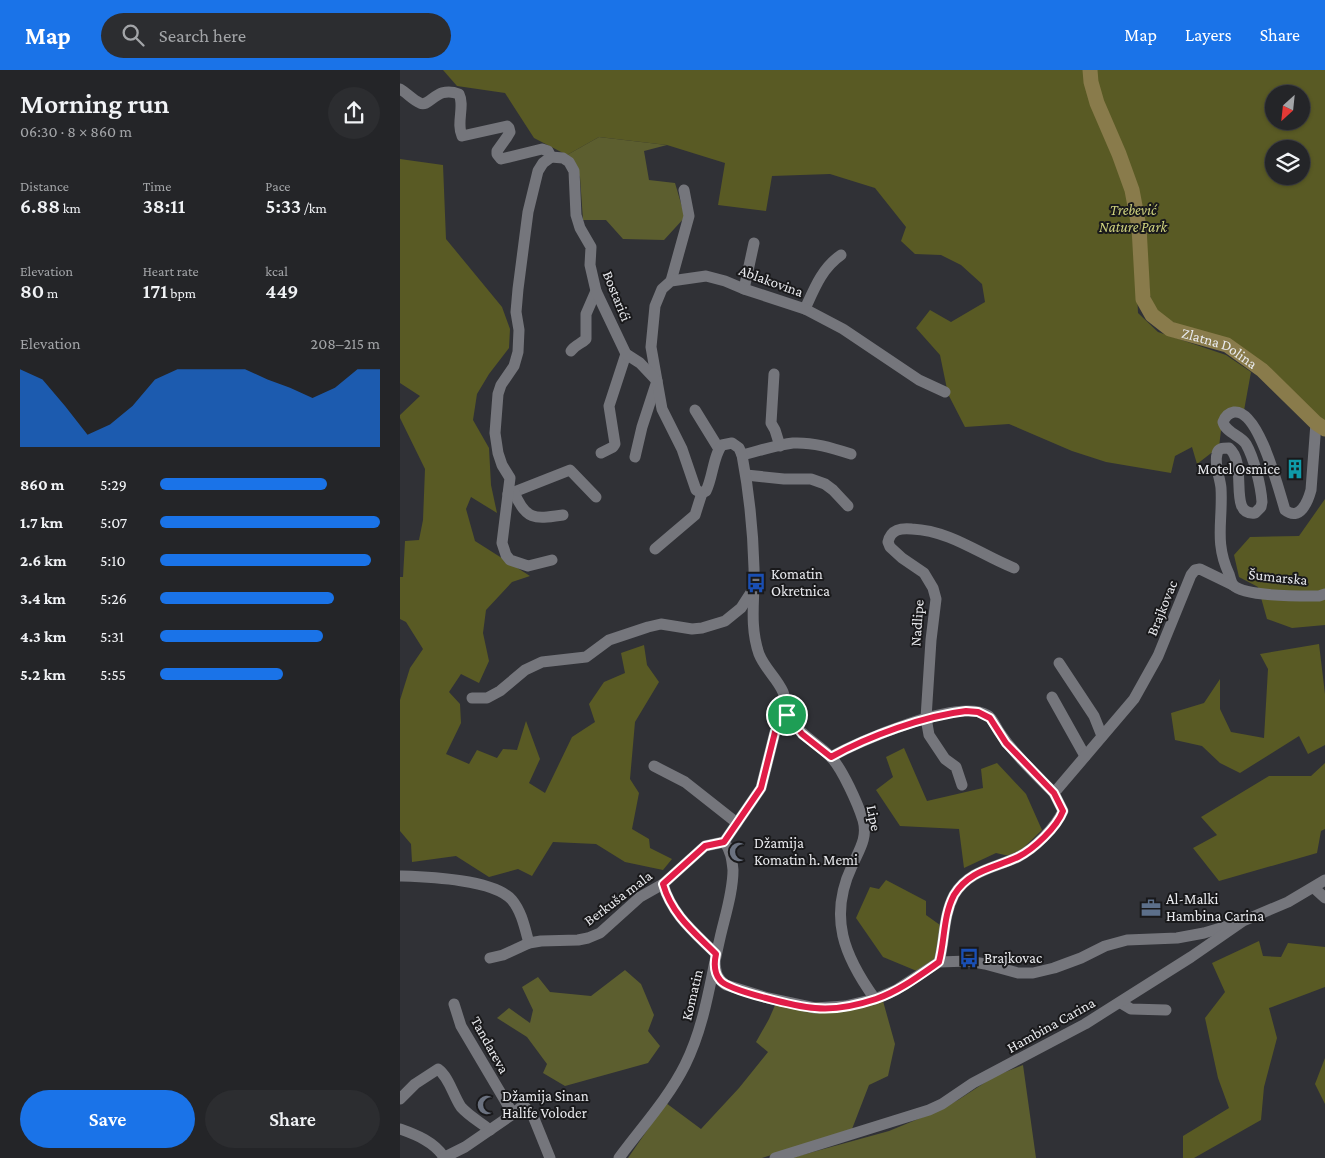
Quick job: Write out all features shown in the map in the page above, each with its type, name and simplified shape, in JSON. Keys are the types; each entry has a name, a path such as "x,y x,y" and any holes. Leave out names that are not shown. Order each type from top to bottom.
{"main road":[{"name":"Zlatna Dolina","path":"1090,70 1091,82 1097,103 1132,190 1139,227 1143,298 1152,316 1170,329 1226,345 1262,370 1320,426"}],"street":[{"path":"400,89 420,103 426,103 444,91 449,90 459,94 461,99 460,134 462,136 507,126 510,132 498,148 497,154 499,158 504,159 542,149 548,151 551,157 543,163 538,171 528,212 516,312 519,330 518,352 514,366 501,385 496,401 495,433 498,453 502,465 510,478 511,493 502,544 506,555 519,564 528,566 552,560"},
{"name":"Bostarići","path":"551,157 563,158 570,162 574,171 576,215 580,228 591,247 590,265 596,291 626,354 640,363 657,381"},
{"path":"684,190 689,216 671,281 662,290 655,306 651,347 662,409 682,449 693,486 698,492 702,493"},
{"path":"744,289 754,243"},
{"path":"805,309 823,273 841,255"},
{"name":"Ablakovina","path":"671,281 706,276 726,281 744,289 805,309 843,329 919,380 945,392"},
{"path":"571,351 586,339 586,314 596,291"},
{"path":"601,453 615,444 609,406 626,354"},
{"path":"774,374 771,423 780,446"},
{"path":"635,457 642,427 657,381"},
{"path":"695,410 719,449"},
{"name":"Šumarska","path":"1320,426 1311,490 1302,510 1294,514 1285,510 1269,459 1255,428 1248,419 1237,412 1229,414 1223,422 1225,428 1242,439 1246,444 1252,460 1262,502 1261,507 1255,513 1250,514 1243,509 1238,498 1239,476 1236,458 1229,448 1219,450 1216,462 1221,488 1219,538 1221,554 1233,585 1265,594 1319,596 1325,594"},
{"path":"655,549 695,515 702,493 708,487 719,449 726,443 732,443 739,448 746,475 752,530 754,570 752,620 759,653 764,666 783,692 787,715 775,732 761,788 724,842"},
{"path":"742,455 791,443 807,443 829,447 851,454"},
{"path":"511,493 570,470 596,496"},
{"path":"746,475 784,479 811,479 825,484 848,506"},
{"path":"511,493 522,508 531,516 538,518 563,516"},
{"name":"Nadlipe","path":"926,718 931,640 936,599 933,588 924,572 890,547 888,542 892,532 900,528 923,529 940,533 960,540 1014,568"},
{"name":"Brajkovac","path":"1054,793 1134,699 1158,656 1191,575 1195,570 1200,569 1233,585"},
{"path":"472,698 488,698 500,691 525,670 542,662 586,657 609,640 648,627 661,624 692,629 725,621 741,608 753,589"},
{"path":"1059,663 1094,716 1102,736"},
{"path":"1052,697 1085,756"},
{"path":"831,757 849,747 926,718 940,714 966,711 978,712 988,716 1006,743 1054,793 1063,811 1060,819 1052,829 1020,856 977,872 965,881 955,895 945,919 943,947 939,962"},
{"name":"Lipe","path":"787,715 802,734 831,757 853,794 863,821 865,833 863,844 844,886 840,905 840,921 849,956 875,999"},
{"path":"926,718 929,735 945,759 956,767 962,785"},
{"path":"654,766 684,782 737,824"},
{"name":"Berkuša mala","path":"490,958 503,955 528,943 588,938 600,932 640,897 663,884 705,846 724,842"},
{"name":"Komatin","path":"619,1158 667,1094 685,1066 698,1035 704,1015 733,871 730,849 724,842"},
{"path":"400,876 431,877 474,883 505,893 511,898 519,911 528,943"},
{"name":"Hambina Carina","path":"775,1158 936,1107 973,1083 1121,1003 1243,921 1288,902 1325,880"},
{"path":"663,884 668,900 683,922 715,959 716,974 720,981 726,985 785,1002 816,1008 845,1006 875,999 909,982 939,962 968,961 1018,973 1033,973 1054,968 1081,958 1105,946 1127,940 1177,938 1204,933 1243,921"},
{"path":"1314,888 1325,898"},
{"path":"1121,1003 1131,1009 1166,1010"},
{"name":"Tandareva","path":"454,1004 461,1026 513,1114"},
{"path":"400,1099 415,1084 438,1069 443,1074 462,1107 470,1116 490,1130"},
{"path":"400,1129 429,1142 438,1148 444,1157 490,1130 520,1108 525,1107 534,1116 550,1158"}],"green space":[{"path":"599,137 667,145 644,151 649,180 675,183 685,217 664,240 623,239 606,220 583,220 580,177 567,155"},
{"path":"625,970 641,984 654,1015 648,1031 660,1046 648,1063 565,1086 543,1073 547,1064 527,1037 497,1018 509,1008 530,1023 533,1010 522,987 538,977 550,992 591,996"},
{"path":"883,1001 895,1044 888,1076 869,1085 852,1129 762,1158 628,1158 666,1103 701,1129 739,1088 768,1052 756,1042 776,1003"},
{"path":"1023,1065 1036,1158 791,1158 889,1131 935,1112 958,1100 995,1076"}],"shaded area":[{"path":"443,70 1083,70 1127,191 1134,229 1138,313 1158,332 1226,355 1251,372 1243,416 1223,414 1219,447 1197,464 1192,447 1175,456 1171,473 1106,462 1072,451 1009,424 965,427 948,394 940,355 916,328 930,310 951,322 985,302 982,284 961,265 941,255 915,254 901,241 906,227 875,188 830,174 772,176 766,211 718,205 725,163 667,145 599,137 567,155 534,138 505,93 457,86"},
{"path":"1095,70 1325,70 1325,424 1268,369 1176,324 1157,312 1150,296 1145,227 1102,100"},
{"path":"400,159 443,165 446,239 502,307 510,329 509,348 489,374 477,394 473,420 489,448 491,485 497,513 471,497 466,509 475,541 530,576 512,582 486,610 483,633 489,661 479,683 461,674 449,692 460,704 461,723 446,754 469,764 477,750 497,758 503,749 517,750 526,721 540,759 529,783 545,793 572,737 595,722 589,704 604,682 625,673 621,653 644,645 647,665 659,682 635,722 630,779 639,793 632,829 649,839 650,848 672,859 663,870 625,862 596,844 553,842 532,876 518,869 489,877 456,856 412,862 411,844 400,831 400,700 410,668 423,649 406,622 400,619 400,577 403,577 405,541 419,540 423,520 425,469 400,418 400,415 420,396 400,383"},
{"path":"1325,499 1325,625 1292,628 1267,619 1258,587 1239,577 1234,555 1250,537 1299,536"},
{"path":"1319,644 1325,694 1325,745 1308,754 1299,736 1240,773 1220,763 1202,746 1175,740 1171,713 1204,703 1220,679 1220,709 1231,732 1264,738 1268,669 1260,654"},
{"path":"904,748 927,801 983,788 981,769 997,763 1026,794 1042,830 1014,857 996,853 964,868 959,829 900,826 876,790 893,777 886,757"},
{"path":"1325,763 1325,829 1321,831 1317,853 1219,881 1193,848 1217,835 1201,817 1269,776 1311,776"},
{"path":"886,880 926,901 926,915 940,925 938,958 924,974 883,957 856,918 870,887 879,889"},
{"path":"1259,941 1263,956 1281,957 1288,943 1325,947 1325,987 1269,1008 1277,1038 1264,1087 1261,1120 1194,1158 1183,1158 1183,1136 1229,1108 1218,1078 1205,1018 1225,992 1212,963"},
{"path":"1325,1058 1325,1104 1315,1084"}],"place":[{"name":"Motel Osmice","path":"1295,469"},
{"name":"Komatin Okretnica","path":"756,583"},
{"name":"Džamija Komatin h. Memi","path":"739,852"},
{"name":"Al-Malki Hambina Carina","path":"1151,908"},
{"name":"Brajkovac","path":"969,958"},
{"name":"Džamija Sinan Halife Voloder","path":"487,1105"}],"route":[{"path":"966,711 984,713 990,718 1006,743 1054,793 1063,811 1060,819 1052,829 1020,856 977,872 965,881 955,895 945,919 943,947 939,962 896,990 875,999 845,1006 816,1008 768,998 726,985 720,981 716,974 714,963 716,954 683,922 665,893 663,884 697,852 705,846 724,842 755,798 765,777 775,732 787,715 789,720 802,734 831,757 849,747 926,718 940,714 966,711"}],"park label":[{"name":"Trebević Nature Park","path":"1133,218"}]}
